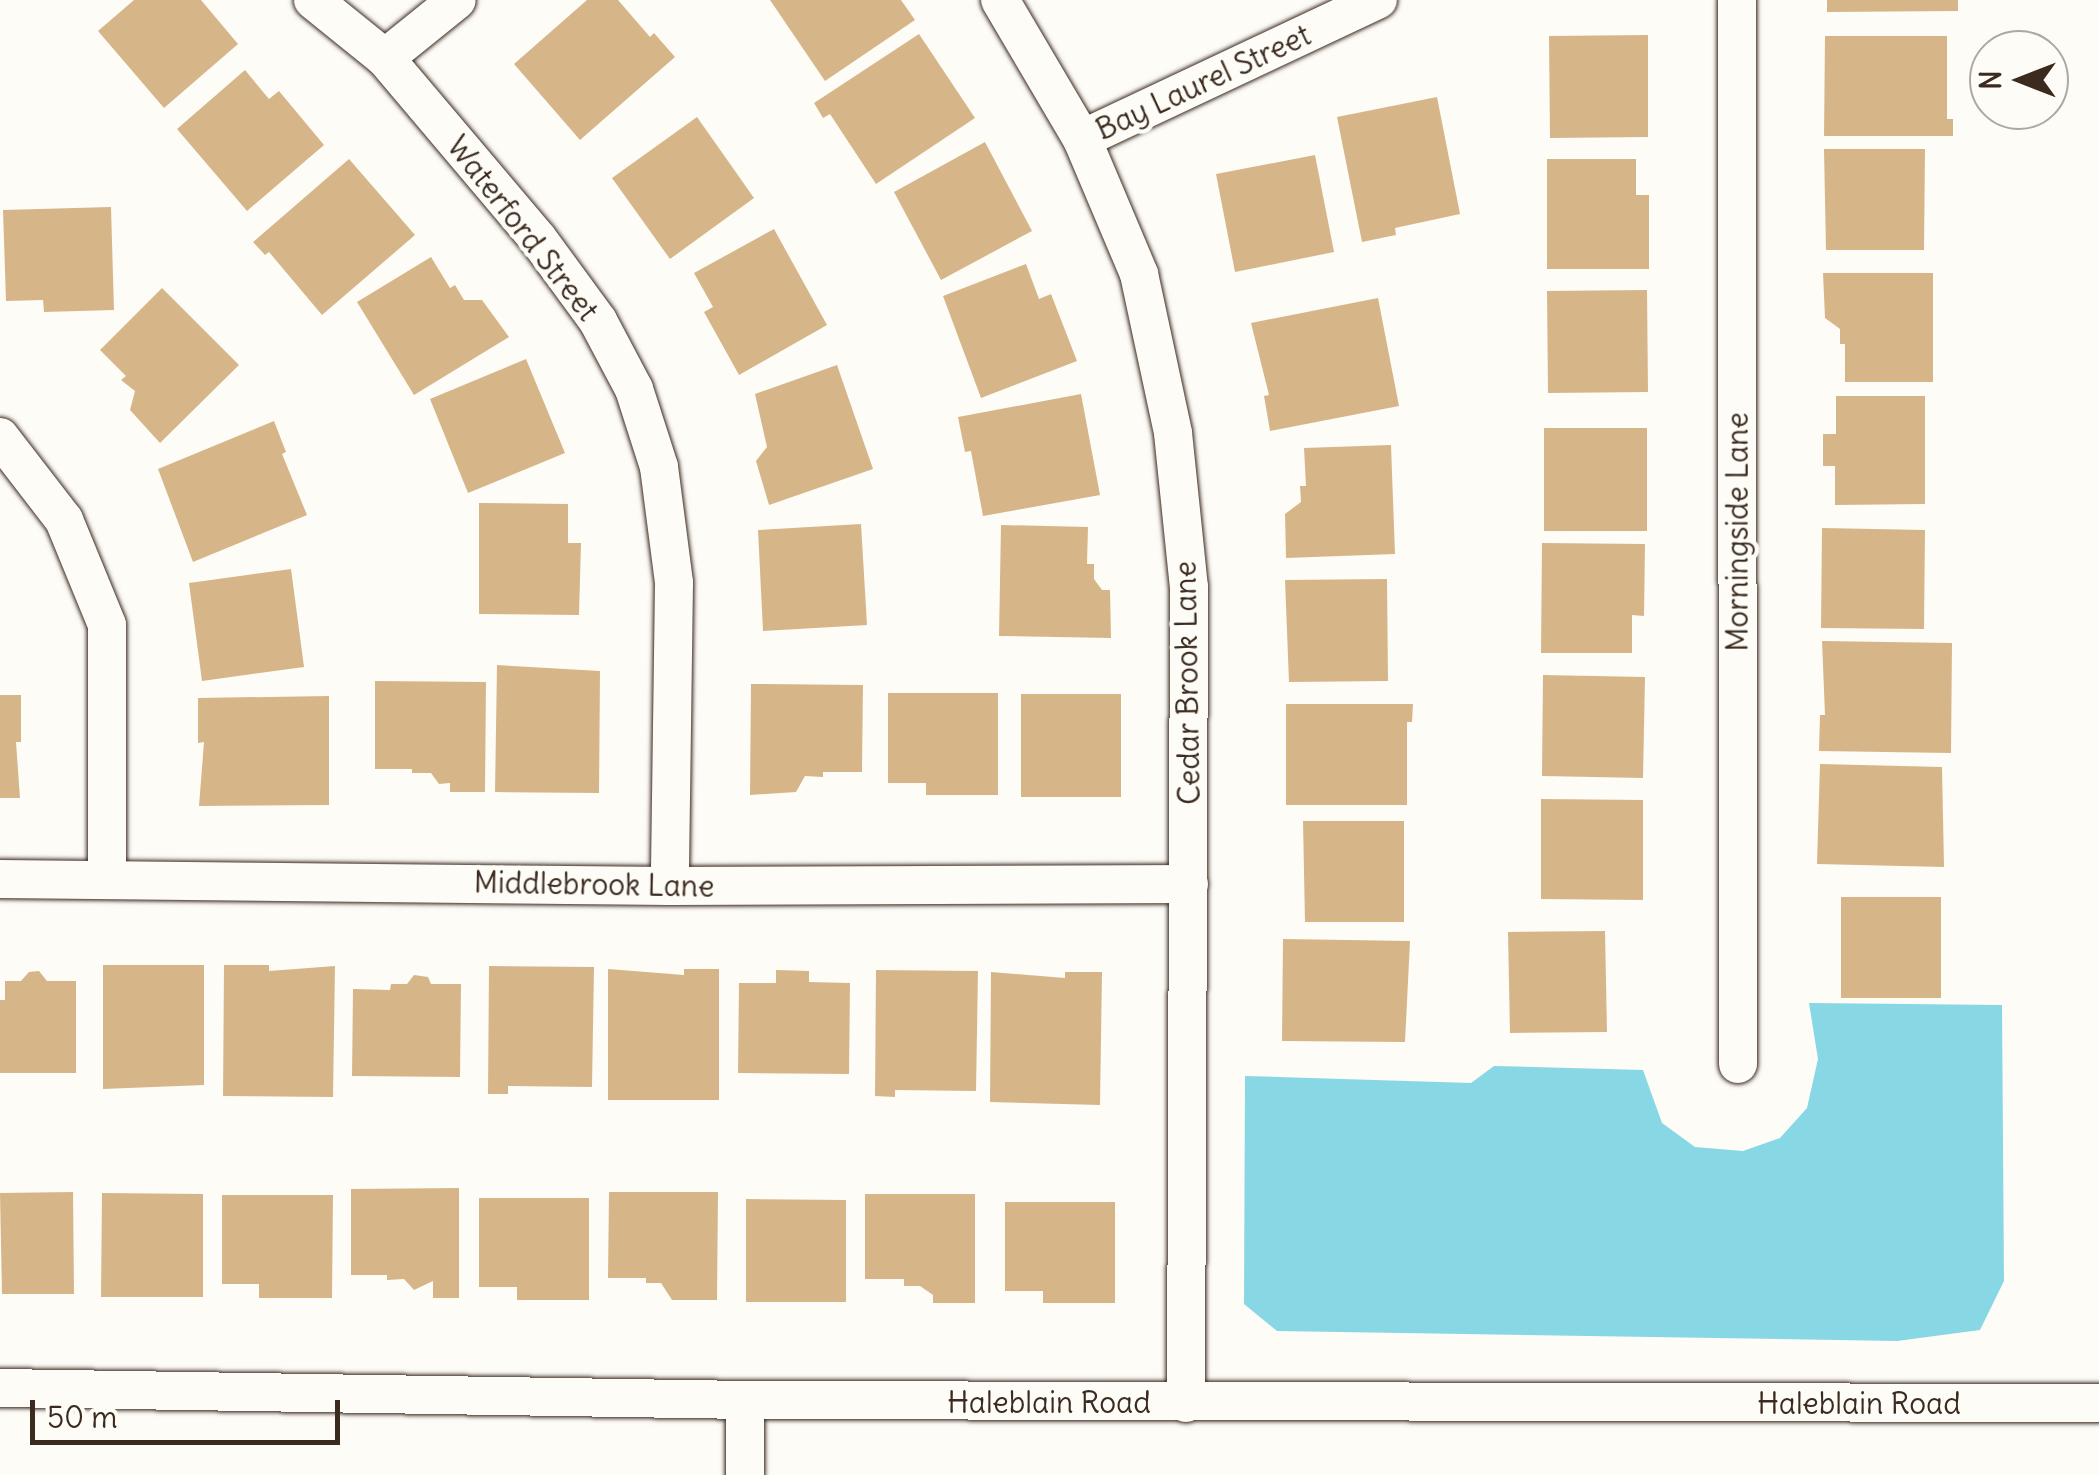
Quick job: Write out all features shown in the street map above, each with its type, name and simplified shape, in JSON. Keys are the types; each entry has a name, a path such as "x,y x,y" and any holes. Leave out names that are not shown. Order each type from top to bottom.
{"street":[{"name":"Waterford Street","path":"314,0 385,58 538,239 598,320 634,389 658,468 674,583 670,886"},
{"name":"Waterford Street","path":"360,0 385,58"},
{"path":"385,58 457,0"},
{"name":"Cedar Brook Lane","path":"1000,0 1082,139 1139,274 1173,434 1189,587 1186,1403"},
{"name":"Bay Laurel Street","path":"1082,139 1378,0"},
{"name":"Morningside Lane","path":"1737,0 1738,1064"},
{"path":"0,437 64,520 107,625 107,879"},
{"name":"Middlebrook Lane","path":"0,878 670,886 1188,884"},
{"name":"Haleblain Road","path":"0,1388 746,1400 2099,1403"},
{"path":"745,1475 746,1400"}],"water":[{"path":"1809,1003 2002,1005 2004,1281 1980,1330 1897,1341 1277,1331 1244,1304 1245,1076 1471,1083 1494,1066 1643,1070 1662,1123 1695,1147 1743,1151 1780,1138 1807,1108 1818,1059"}],"building":[{"path":"134,0 201,0 238,44 164,108 98,31"},
{"path":"587,0 618,0 650,37 654,33 675,57 580,140 514,64"},
{"path":"770,0 901,0 915,20 825,81"},
{"path":"1827,0 1958,0 1958,11 1827,12"},
{"path":"919,34 975,118 876,184 830,114 823,118 814,103"},
{"path":"1648,35 1648,137 1550,138 1549,36"},
{"path":"1825,36 1947,36 1947,119 1953,119 1953,136 1824,136"},
{"path":"245,70 269,99 279,91 324,145 247,211 177,129"},
{"path":"1437,97 1460,214 1395,228 1396,235 1362,242 1337,117"},
{"path":"697,117 754,198 670,259 612,178"},
{"path":"985,142 1032,231 941,280 894,192"},
{"path":"1824,149 1925,149 1924,250 1826,250"},
{"path":"1315,155 1334,252 1235,272 1216,174"},
{"path":"349,159 415,235 322,315 269,252 265,255 253,242"},
{"path":"1547,159 1636,159 1636,195 1649,195 1649,269 1547,269"},
{"path":"111,207 114,310 44,312 43,300 6,301 3,210"},
{"path":"774,229 827,325 739,375 704,312 713,307 694,273"},
{"path":"431,257 450,288 455,285 464,300 482,300 509,337 414,395 357,302"},
{"path":"1026,264 1039,299 1051,294 1077,361 981,398 943,296"},
{"path":"1823,273 1933,273 1933,382 1845,382 1845,344 1840,344 1840,329 1825,318"},
{"path":"162,288 239,365 160,443 130,410 135,391 121,380 126,376 100,350"},
{"path":"1647,290 1648,392 1548,393 1547,291"},
{"path":"1378,298 1399,406 1270,431 1264,396 1269,395 1251,323"},
{"path":"526,359 565,453 468,493 430,399"},
{"path":"837,365 873,469 769,505 756,461 767,447 755,394"},
{"path":"1081,394 1100,495 983,516 971,451 965,452 958,417"},
{"path":"1836,396 1925,396 1925,504 1835,505 1835,466 1823,466 1823,434 1836,434"},
{"path":"274,421 286,452 282,454 307,515 193,562 158,469"},
{"path":"1544,428 1647,428 1647,531 1544,531"},
{"path":"1391,445 1395,554 1286,558 1285,514 1301,502 1300,486 1306,486 1304,448"},
{"path":"479,503 568,504 568,543 581,543 579,615 479,614"},
{"path":"861,524 867,625 763,631 758,530"},
{"path":"1001,525 1088,527 1087,564 1094,564 1094,579 1102,590 1110,590 1111,638 999,636"},
{"path":"1822,528 1925,530 1924,629 1821,628"},
{"path":"1542,543 1645,544 1644,616 1632,615 1632,653 1541,653"},
{"path":"291,569 304,667 202,681 189,583"},
{"path":"1387,579 1388,681 1289,682 1285,580"},
{"path":"1822,641 1952,643 1951,753 1819,751 1820,715 1825,715"},
{"path":"497,665 600,671 599,793 495,792"},
{"path":"1543,675 1645,677 1643,778 1542,776"},
{"path":"375,681 486,682 485,792 450,792 450,783 439,784 431,773 412,773 412,769 375,769"},
{"path":"751,684 863,685 862,772 823,772 823,777 805,776 796,792 750,795"},
{"path":"888,693 998,693 998,795 926,795 926,783 888,783"},
{"path":"1021,694 1121,694 1121,797 1021,797"},
{"path":"0,695 21,695 21,742 16,742 20,798 0,798"},
{"path":"329,696 329,805 199,806 204,742 198,743 198,698"},
{"path":"1286,704 1413,704 1412,722 1407,722 1407,805 1286,805"},
{"path":"1820,764 1942,767 1944,867 1817,864"},
{"path":"1541,799 1643,800 1643,900 1541,899"},
{"path":"1303,821 1404,821 1404,922 1305,922"},
{"path":"1841,897 1941,897 1941,998 1841,998"},
{"path":"1605,931 1607,1032 1510,1033 1508,932"},
{"path":"1283,939 1410,941 1405,1042 1282,1041"},
{"path":"103,965 204,965 204,1085 103,1089"},
{"path":"224,965 269,965 269,971 335,966 333,1097 223,1096"},
{"path":"489,966 594,967 592,1087 508,1086 508,1094 488,1094"},
{"path":"608,969 684,975 684,969 719,969 719,1100 608,1100"},
{"path":"776,970 809,971 809,982 850,983 849,1074 738,1073 739,983 776,983"},
{"path":"876,970 978,971 976,1091 895,1090 895,1097 875,1096"},
{"path":"39,971 47,981 76,981 76,1073 0,1073 0,1000 5,1000 5,981 21,981 29,972"},
{"path":"991,972 1065,978 1065,972 1102,972 1100,1105 990,1102"},
{"path":"414,975 428,977 431,984 461,984 460,1077 352,1076 353,989 390,990 391,984 407,984"},
{"path":"459,1188 459,1298 433,1298 433,1281 414,1290 404,1279 351,1275 351,1189"},
{"path":"73,1192 74,1294 2,1294 0,1193"},
{"path":"609,1192 718,1192 717,1300 672,1300 661,1283 646,1283 646,1278 608,1278"},
{"path":"102,1193 203,1194 203,1297 101,1297"},
{"path":"865,1194 975,1194 975,1303 933,1303 933,1295 920,1286 904,1286 904,1279 865,1279"},
{"path":"222,1195 333,1195 332,1298 259,1298 259,1284 222,1284"},
{"path":"479,1198 589,1198 589,1300 517,1300 517,1287 479,1287"},
{"path":"746,1199 846,1200 846,1302 746,1302"},
{"path":"1005,1202 1115,1202 1115,1303 1043,1303 1043,1291 1005,1291"}]}
